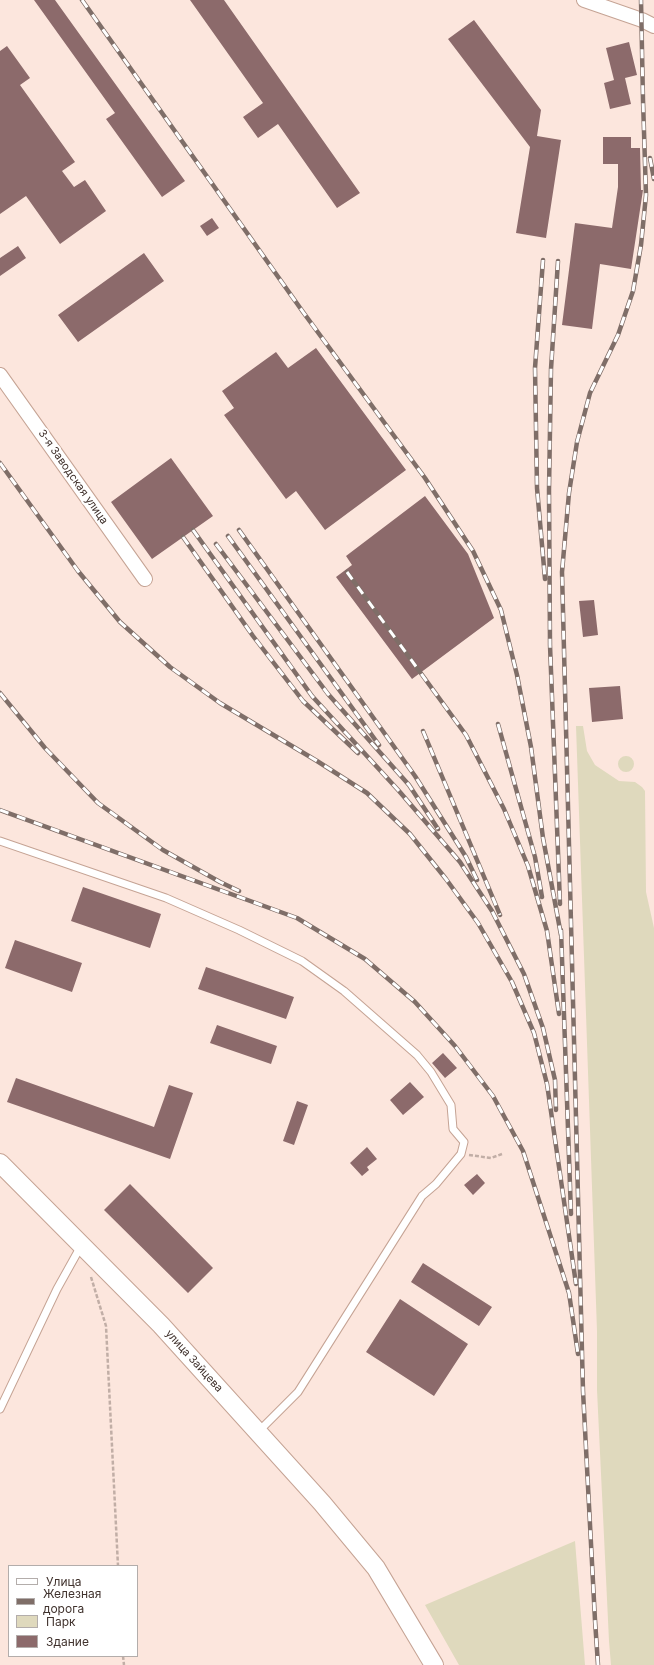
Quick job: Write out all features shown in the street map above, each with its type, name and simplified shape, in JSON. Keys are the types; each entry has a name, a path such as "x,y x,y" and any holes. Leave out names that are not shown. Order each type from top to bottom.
{"street":[{"path":"584,0 642,20 654,26"},
{"name":"3-я Заводская улица","path":"0,375 145,579"},
{"name":"улица Зайцева","path":"0,1163 161,1325 322,1503 376,1568 434,1665"}],"lane":[{"path":"0,841 166,898 239,930 302,962 344,992 422,1061 431,1072 451,1105 453,1129 464,1142 461,1154 436,1184 422,1196 298,1392 258,1432"},
{"path":"0,1409 57,1289 81,1246"}],"path":[{"path":"461,1154 491,1158 502,1154"},
{"path":"90,1275 106,1326 118,1565"}],"green space":[{"path":"576,726 583,726 587,751 595,765 619,781 635,782 645,791 646,892 654,928 654,1665 611,1665 609,1641 597,1390 597,1331"},
{"path":"623,756 629,756 634,761 632,770 629,772 623,772 618,767 618,761"},
{"path":"575,1541 585,1665 459,1665 425,1605"}],"building":[{"path":"34,0 55,0 185,181 162,197 106,119 115,113"},
{"path":"190,0 224,0 360,193 337,208 278,124 258,138 243,117 263,103"},
{"path":"474,20 541,110 537,136 561,140 546,238 516,233 530,147 448,39"},
{"path":"629,42 637,75 625,78 631,104 610,109 604,83 614,80 606,48"},
{"path":"7,46 30,78 20,85 75,162 62,171 74,187 85,180 106,211 60,244 26,196 0,214 0,51"},
{"path":"603,137 631,137 631,148 640,148 641,190 643,190 631,269 600,264 592,329 562,325 575,223 612,228 618,187 618,164 603,164"},
{"path":"212,218 219,228 207,236 200,226"},
{"path":"18,246 26,258 0,276 0,258"},
{"path":"144,253 164,281 78,342 58,315"},
{"path":"316,348 406,470 325,530 296,491 286,499 224,415 234,408 222,391 276,352 288,368"},
{"path":"171,458 213,516 152,559 111,502"},
{"path":"425,496 468,554 494,618 412,679 336,577 352,565 346,556"},
{"path":"594,600 598,635 583,637 579,601"},
{"path":"620,686 623,719 592,722 589,688"},
{"path":"83,887 161,914 150,948 71,921"},
{"path":"15,940 82,963 72,992 5,968"},
{"path":"206,967 294,997 286,1019 198,989"},
{"path":"217,1025 277,1046 271,1064 210,1043"},
{"path":"443,1053 457,1068 445,1078 432,1063"},
{"path":"16,1078 154,1127 169,1085 193,1093 170,1159 7,1102"},
{"path":"410,1082 424,1097 403,1115 390,1100"},
{"path":"297,1101 308,1105 294,1145 283,1141"},
{"path":"367,1147 377,1159 367,1167 369,1170 362,1176 350,1163"},
{"path":"477,1174 485,1183 473,1195 464,1185"},
{"path":"130,1184 213,1268 188,1293 104,1210"},
{"path":"423,1263 492,1307 479,1326 411,1282"},
{"path":"400,1299 468,1344 434,1396 366,1352"}],"railway":[{"path":"82,0 303,312 425,478 473,551 501,610 517,675 531,747 543,838 561,935"},
{"path":"598,1665 583,1391 562,572 569,493 577,442 590,393 618,335 633,291 641,245 646,195 641,0"},
{"path":"650,158 654,179"},
{"path":"543,260 535,368 537,488 545,579"},
{"path":"558,261 551,369 549,490 550,645 560,904"},
{"path":"0,463 78,571 120,622 170,667 220,703 367,793 410,834 446,879 478,923 512,982 534,1033 547,1084 576,1284"},
{"path":"193,530 312,696 399,791 460,862 492,911 524,974 543,1028 555,1080 556,1110"},
{"path":"239,530 415,776 466,857 477,880"},
{"path":"228,536 379,745"},
{"path":"183,537 253,636 303,701 358,753"},
{"path":"216,544 328,694 409,785 438,829"},
{"path":"347,572 466,735 504,809 528,866 547,931 559,1014"},
{"path":"0,693 45,748 98,803 163,850 239,891"},
{"path":"498,724 535,857 542,897"},
{"path":"423,731 500,915"},
{"path":"0,810 297,918 365,959 415,1002 455,1046 493,1096 523,1151 569,1293 578,1354"},
{"path":"561,930 571,1214"}]}
